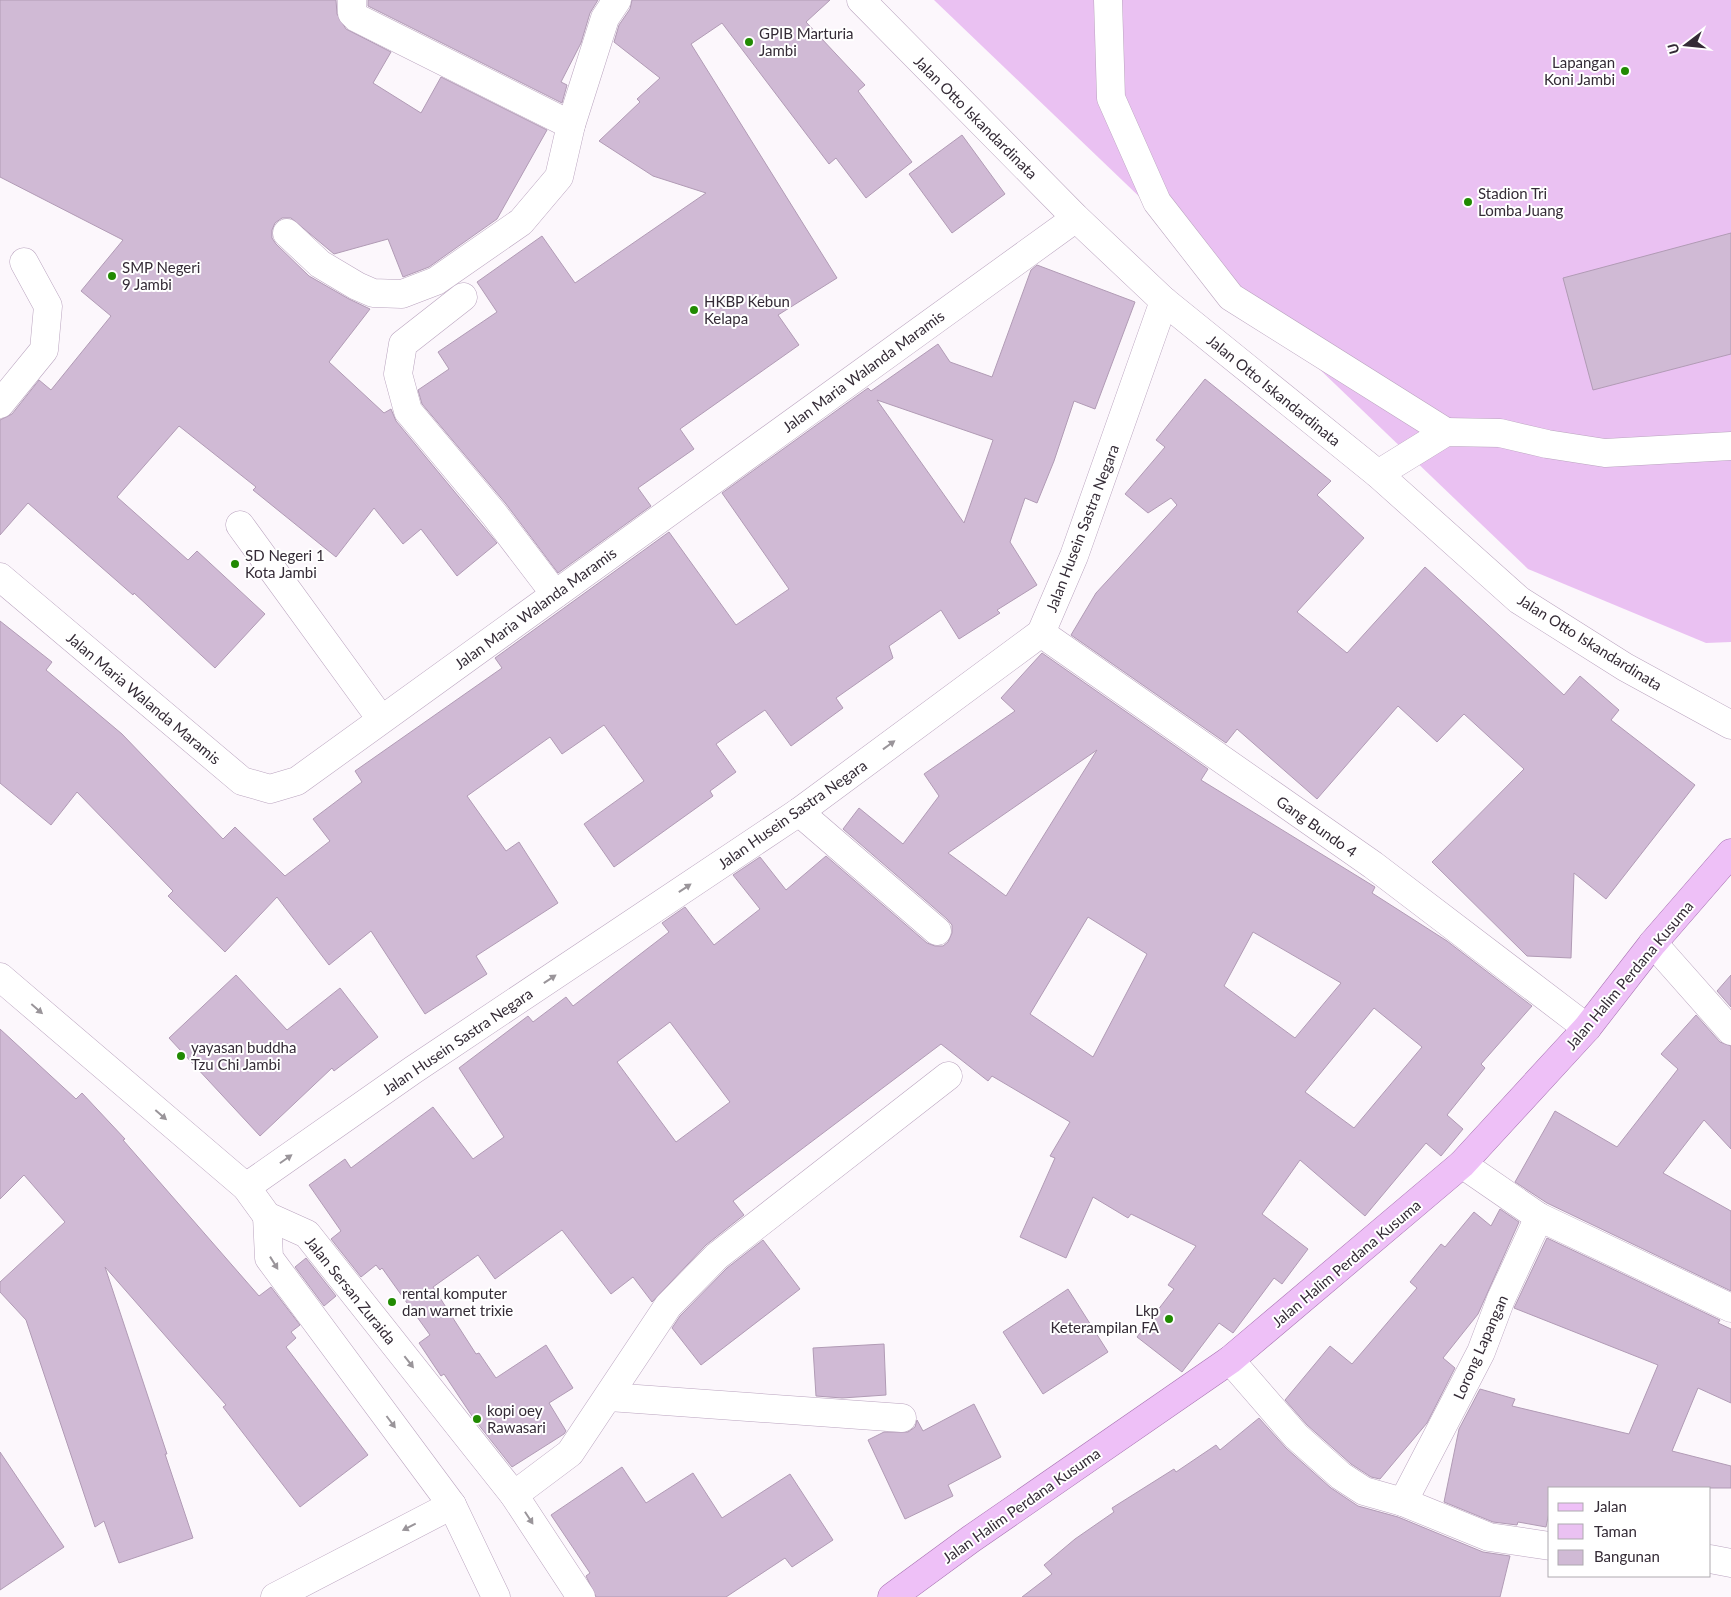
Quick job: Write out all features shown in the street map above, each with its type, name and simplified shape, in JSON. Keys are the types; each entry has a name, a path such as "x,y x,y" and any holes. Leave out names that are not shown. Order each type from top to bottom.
{"main road":[{"name":"Jalan Halim Perdana Kusuma","path":"892,1597 971,1538 1230,1360 1462,1164 1587,1028 1653,944 1731,853"}],"street":[{"path":"352,0 352,13 357,18 571,125"},
{"path":"287,232 320,264 357,286 373,293 402,294 436,281 521,222 559,177 571,125 605,18 617,0"},
{"name":"Jalan Otto Iskandardinata","path":"861,0 1076,218 1164,301 1378,474 1519,600 1626,667 1731,725"},
{"path":"1108,0 1111,98 1157,202 1231,297 1446,432 1500,433 1548,444 1606,453 1731,448"},
{"name":"Jalan Maria Walanda Maramis","path":"0,577 242,781 270,789 297,781 1076,218"},
{"path":"0,404 44,350 48,306 24,262"},
{"path":"463,298 403,344 398,374 408,411 494,514 555,594"},
{"name":"Jalan Husein Sastra Negara","path":"246,1187 413,1070 798,812 1041,633 1074,556 1164,301"},
{"path":"1378,474 1446,432"},
{"path":"240,525 381,719"},
{"name":"Gang Bundo 4","path":"1041,633 1373,865 1587,1028"},
{"path":"798,812 937,931"},
{"path":"1653,944 1731,1031"},
{"path":"0,977 246,1187 267,1216 269,1258 452,1504 496,1597"},
{"path":"514,1495 570,1454 668,1306 717,1256 948,1076"},
{"path":"1462,1164 1539,1217 1731,1308"},
{"name":"Jalan Sersan Zuraida","path":"267,1216 308,1234 514,1495 581,1597"},
{"name":"Lorong Lapangan","path":"1403,1502 1481,1352 1501,1298 1539,1217"},
{"path":"1230,1360 1296,1436 1341,1476 1364,1491 1403,1502 1489,1537 1548,1546"},
{"path":"609,1397 902,1418"},
{"path":"275,1597 452,1504"},
{"path":"1711,1559 1731,1562"}],"green space":[{"name":"Stadion Tri Lomba Juang","path":"934,0 1731,0 1731,642 1706,643 1528,569"}],"building":[{"path":"0,0 336,0 337,14 346,29 391,52 373,83 421,113 441,77 547,130 497,219 429,267 403,277 388,239 334,254 291,218 282,218 275,223 272,230 272,238 276,244 309,276 370,309 329,362 384,413 391,409 396,421 497,543 457,576 421,529 403,544 374,508 336,557 253,490 256,487 179,426 117,497 188,560 197,551 265,614 215,668 134,593 133,595 28,503 0,535 0,420 12,414 39,380 51,390 111,316 81,291 123,240 0,177"},
{"path":"368,0 598,0 590,13 581,43 561,82 567,85 562,103 368,6"},
{"path":"632,0 830,0 806,22 865,85 858,91 912,162 866,198 836,158 829,164 722,23 691,44 837,278 778,315 799,345 680,429 694,449 638,488 651,506 558,573 506,504 422,404 418,390 449,369 438,352 497,312 477,282 542,236 575,283 706,193 653,176 599,141 640,102 637,99 660,78 614,42 619,25 630,9"},
{"path":"962,135 1005,194 952,233 909,174"},
{"path":"1731,233 1731,354 1593,390 1563,278"},
{"path":"1037,265 1135,302 1095,409 1074,401 1054,461 1037,503 1025,498 1010,542 1037,585 997,610 1000,613 959,639 941,610 889,646 893,658 836,698 843,708 791,746 765,710 716,744 736,772 710,791 713,796 614,867 584,824 644,781 604,725 562,754 550,737 467,796 506,851 519,842 558,903 476,956 487,974 425,1014 371,931 329,965 277,897 225,952 168,896 173,891 77,792 51,825 0,783 0,621 52,662 46,670 122,734 223,839 235,827 285,876 330,841 313,819 362,782 355,771 502,668 495,658 669,532 736,625 789,589 722,493 868,388 871,391 938,344 950,362 992,377 1031,270","holes":["877,400 993,440 964,523"]},
{"path":"1205,379 1331,481 1317,495 1364,538 1297,612 1347,653 1425,567 1564,695 1580,676 1619,710 1611,720 1695,785 1606,899 1574,873 1571,958 1527,956 1432,862 1524,769 1464,714 1437,742 1398,706 1317,799 1237,729 1226,743 1071,635 1096,593 1177,505 1171,498 1148,513 1125,494 1165,447 1156,440"},
{"path":"1042,653 1208,769 1201,780 1375,887 1372,893 1447,941 1532,1006 1481,1064 1485,1068 1447,1115 1463,1129 1441,1156 1426,1143 1365,1216 1300,1160 1262,1214 1308,1249 1282,1284 1274,1278 1233,1333 1219,1323 1182,1372 1137,1337 1174,1289 1168,1285 1196,1246 1131,1214 1128,1218 1093,1197 1066,1258 1020,1237 1055,1158 1050,1156 1070,1122 992,1076 988,1081 941,1044 733,1201 744,1215 706,1245 652,1302 633,1277 611,1294 562,1230 495,1279 478,1255 433,1287 476,1354 479,1353 496,1378 546,1345 573,1388 549,1403 566,1431 564,1434 512,1467 474,1419 444,1374 441,1376 419,1343 430,1335 382,1268 380,1270 376,1265 361,1277 331,1239 341,1231 309,1185 345,1159 351,1168 433,1107 473,1159 504,1137 459,1068 528,1016 533,1022 566,997 573,1006 669,932 662,923 685,907 714,945 760,909 733,875 760,857 786,890 826,856 927,943 943,946 948,942 952,933 952,925 947,919 843,829 859,808 903,844 939,796 924,774 1015,711 1001,698","holes":["1097,750 1006,896 948,853","1088,917 1147,954 1093,1057 1030,1014","1253,932 1341,983 1295,1038 1224,986","1374,1008 1422,1047 1354,1128 1305,1092","670,1022 730,1102 676,1142 617,1062"]},
{"path":"236,975 287,1030 340,988 378,1037 334,1071 332,1068 260,1136 169,1038"},
{"path":"1731,975 1731,1007 1717,991"},
{"path":"1696,1015 1720,1042 1731,1046 1731,1149 1704,1120 1663,1173 1731,1211 1731,1291 1547,1203 1515,1182 1555,1111 1617,1147 1678,1069 1661,1054"},
{"path":"0,1029 76,1099 82,1093 125,1139 123,1140 259,1296 271,1287 300,1325 291,1332 296,1338 286,1347 368,1455 300,1507 223,1407 226,1405 105,1267 193,1538 119,1563 104,1521 95,1527 26,1320 0,1292 0,1282 65,1222 24,1175 0,1199"},
{"path":"1500,1209 1519,1222 1478,1314 1443,1358 1455,1368 1427,1423 1380,1479 1371,1477 1351,1464 1307,1425 1285,1400 1330,1346 1352,1364 1417,1288 1410,1282 1441,1244 1445,1247 1474,1212 1491,1226"},
{"path":"1547,1238 1720,1320 1718,1323 1731,1329 1731,1403 1698,1388 1672,1451 1731,1466 1731,1488 1548,1487 1548,1518 1546,1527 1518,1522 1517,1525 1493,1522 1444,1502 1459,1429 1480,1389 1515,1399 1512,1406 1629,1434 1658,1365 1514,1308"},
{"path":"763,1240 800,1289 701,1365 672,1328 680,1316 727,1268"},
{"path":"306,1258 336,1296 324,1306 295,1267"},
{"path":"1068,1289 1108,1352 1043,1394 1003,1332"},
{"path":"884,1344 886,1395 842,1398 816,1396 813,1348"},
{"path":"974,1404 1001,1457 948,1485 953,1496 905,1519 868,1440 884,1432 908,1432 915,1427 917,1420 923,1431"},
{"path":"1259,1418 1286,1448 1331,1488 1358,1506 1398,1517 1483,1552 1510,1556 1500,1597 1022,1597 1052,1574 1044,1565 1075,1539 1114,1512 1112,1508 1174,1469 1176,1472 1216,1445 1220,1450"},
{"path":"0,1452 64,1547 0,1590"},
{"path":"622,1467 646,1503 693,1473 722,1518 790,1474 833,1540 792,1567 785,1558 726,1597 596,1597 586,1576 590,1573 551,1515"}],"place":[{"name":"GPIB Marturia Jambi","path":"749,42"},
{"name":"Lapangan Koni Jambi","path":"1625,71"},
{"name":"Stadion Tri Lomba Juang","path":"1468,202"},
{"name":"SMP Negeri 9 Jambi","path":"112,276"},
{"name":"HKBP Kebun Kelapa","path":"694,310"},
{"name":"SD Negeri 1 Kota Jambi","path":"235,564"},
{"name":"yayasan buddha Tzu Chi Jambi","path":"181,1056"},
{"name":"rental komputer dan warnet trixie","path":"392,1302"},
{"name":"Lkp Keterampilan FA","path":"1169,1319"},
{"name":"kopi oey Rawasari","path":"477,1419"}]}
